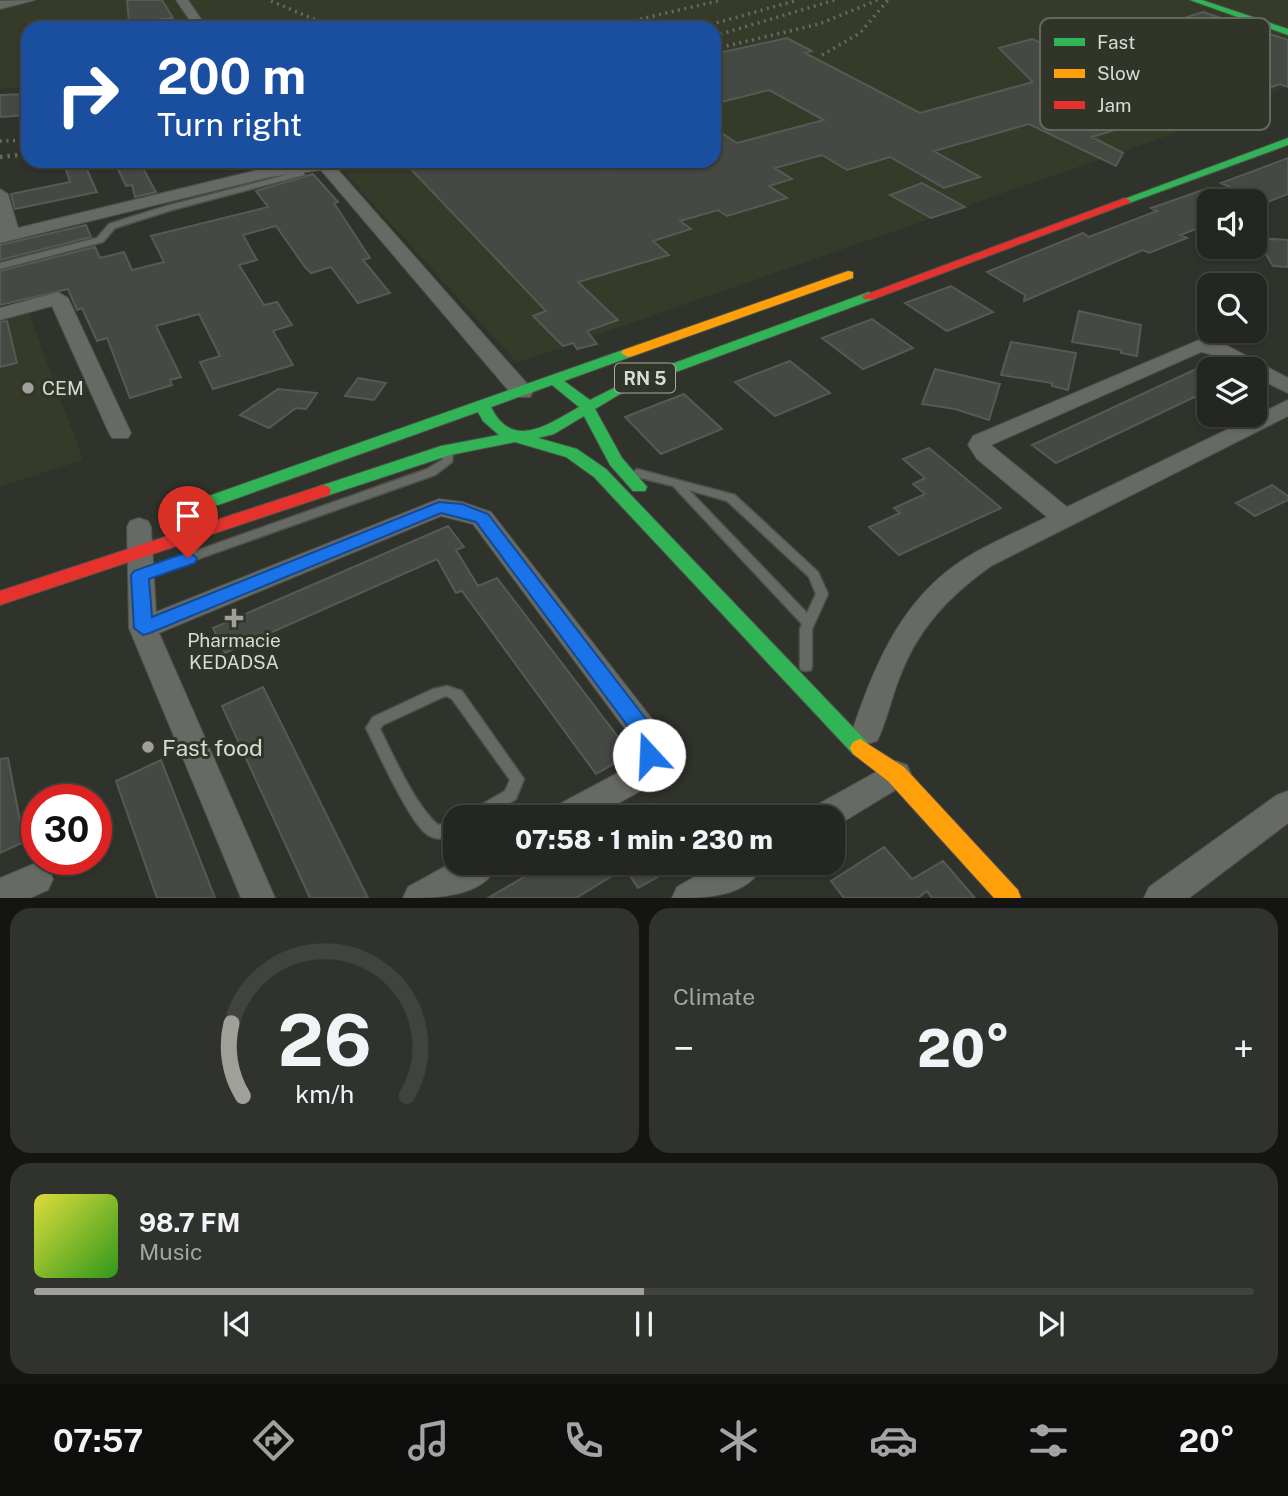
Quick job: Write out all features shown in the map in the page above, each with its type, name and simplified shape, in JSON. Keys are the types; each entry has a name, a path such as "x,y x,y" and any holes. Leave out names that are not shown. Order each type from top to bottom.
{"main road":[{"path":"1194,0 1250,18"},
{"path":"1203,0 1229,4 1288,21"},
{"path":"1229,4 1261,18"},
{"path":"1270,22 1288,30"},
{"path":"1270,24 1288,30"},
{"name":"RN 5","path":"0,598 139,542 447,450 549,431 641,380 1288,141"},
{"name":"RN 5","path":"202,505 869,268"},
{"path":"554,380 578,395 622,468 647,496"},
{"path":"483,406 486,417 495,428 568,452 600,473 869,757 896,774"},
{"path":"431,425 447,450"},
{"path":"787,646 885,753 896,774 1010,898"}],"street":[{"path":"0,5 29,0"},
{"path":"182,0 196,21"},
{"path":"0,194 5,236 270,172 301,168"},
{"path":"328,168 522,391"},
{"path":"0,314 58,298 120,433"},
{"path":"1064,518 985,454 979,445 981,441 1199,346 1217,348 1288,387"},
{"path":"867,732 898,642 915,617 935,595 982,560 1288,407"},
{"path":"143,628 439,507 462,510 482,518 645,733 649,755 638,777 587,805"},
{"path":"139,542 143,628 258,898"},
{"path":"844,805 896,774"},
{"path":"1161,898 1288,805"},
{"path":"420,898 461,875"},
{"path":"690,898 728,875"},
{"path":"0,894 36,879"}],"lane":[{"path":"0,266 100,240 112,226 169,208 301,173"},
{"path":"622,468 678,486 731,498 814,575 822,594 808,622 804,637 806,666"},
{"path":"678,486 808,622"},
{"path":"443,831 431,829 421,815 373,728 377,721 438,693 447,691 457,695 517,779 511,795 495,805"}],"shaded area":[{"path":"0,0 1288,0 1288,86 1270,94 1270,18 1040,18 1040,130 1184,130 517,363 340,168 721,168 721,21 21,21 21,87 0,89"},
{"name":"CEM","path":"27,308 83,460 0,487 0,316"}],"building":[{"path":"127,0 162,0 173,18 147,21 129,21"},
{"path":"1203,12 1221,18 1184,18"},
{"path":"1270,34 1288,40 1288,87 1280,84 1270,88"},
{"path":"787,38 812,51 805,53 920,113 1033,82 999,48 1032,39 1040,42 1040,129 1029,124 934,151 980,177 944,188 890,157 847,170 822,155 775,168 792,179 769,186 787,198 727,216 718,210 680,221 691,229 653,241 669,255 578,282 618,320 587,331 597,344 577,349 573,343 563,346 533,316 546,311 410,168 721,168 721,133 737,143 824,120 769,90 721,102 721,52"},
{"path":"21,94 21,116 0,117 0,95"},
{"path":"1041,130 1114,130 1092,137 1123,153 1116,166"},
{"path":"1288,158 1288,194 1267,202 1267,189 1234,189 1221,183"},
{"path":"65,168 86,168 97,192 15,209 11,194 70,182"},
{"path":"117,168 143,168 156,192 135,197 132,185 126,186"},
{"path":"313,174 338,202 334,203 370,258 363,260 390,293 358,303 331,267 311,273 276,226 243,235 257,260 239,265 264,305 277,302 292,325 273,331 293,365 213,389 200,362 220,356 199,314 156,326 181,377 170,380 172,385 130,398 107,338 97,341 82,308 77,310 68,289 0,305 0,271 95,247 100,258 124,252 132,270 164,262 151,236 268,207 256,191"},
{"path":"922,183 965,207 931,218 890,195"},
{"path":"1197,192 1197,228 1181,235 1187,238 1149,253 1143,250 1024,301 1025,295 987,272 1083,233 1089,237 1157,211 1151,208"},
{"path":"86,225 91,237 0,260 0,245"},
{"path":"1267,239 1288,240 1288,267 1273,266 1267,256"},
{"path":"951,286 993,312 947,331 905,303"},
{"path":"1079,311 1141,325 1137,356 1121,353 1121,350 1072,342"},
{"path":"872,319 913,348 863,369 822,338"},
{"path":"7,321 17,363 0,367 0,322"},
{"path":"1011,342 1076,353 1068,390 1052,386 1052,383 1001,375"},
{"path":"790,361 830,393 775,416 735,382"},
{"path":"935,369 1000,384 989,420 955,409 922,404"},
{"path":"1197,369 1197,396 1056,463 1032,445"},
{"path":"358,378 386,383 374,400 345,396"},
{"path":"278,389 317,393 306,409 296,408 269,428 240,415"},
{"path":"684,394 722,429 661,454 625,417"},
{"path":"929,448 1001,508 899,555 869,527 900,513 894,508 925,494 913,484 925,478 903,459"},
{"path":"1272,485 1288,496 1288,500 1255,516 1236,503"},
{"path":"448,526 464,547 456,550 478,586 497,578 631,754 596,774 462,591 456,593 437,559 225,653 213,628"},
{"path":"263,687 368,898 310,898 222,706"},
{"path":"8,758 21,826 21,843 0,853 0,759"},
{"path":"161,760 215,898 157,898 116,781"},
{"path":"884,847 912,879 943,861 975,898 932,898 927,891 918,898 844,898 831,881 845,875 845,872"},
{"path":"527,875 614,875 576,898 488,898"},
{"path":"630,875 661,875 638,888"}],"railway":[{"path":"632,21 722,0"},
{"path":"721,22 798,0"},
{"path":"721,34 835,0"},
{"path":"721,47 819,24 878,0"},
{"path":"822,55 860,33 888,0"},
{"path":"271,1 322,21"},
{"path":"0,141 21,140"},
{"path":"0,157 21,155"}],"traffic: fast":[{"path":"1194,0 1247,18"},
{"path":"1270,26 1288,32"},
{"path":"1125,201 1288,141"},
{"path":"323,491 447,450 549,431 615,391 641,380 869,296"},
{"path":"212,501 628,353"},
{"path":"554,380 583,401 616,461 639,487"},
{"path":"483,406 489,418 507,433 572,453 600,473 860,748"}],"traffic: slow":[{"path":"628,353 848,275"},
{"path":"860,748 896,774 1010,898"}],"traffic: jam":[{"path":"869,296 1125,201"},
{"path":"0,598 323,491"}],"place":[{"name":"CEM","path":"28,388"},
{"name":"Pharmacie KEDADSA","path":"234,618"},
{"name":"Fast food","path":"148,747"}],"route":[{"path":"188,558 140,575 143,628 439,507 462,510 482,518 645,733 649,755"}]}
